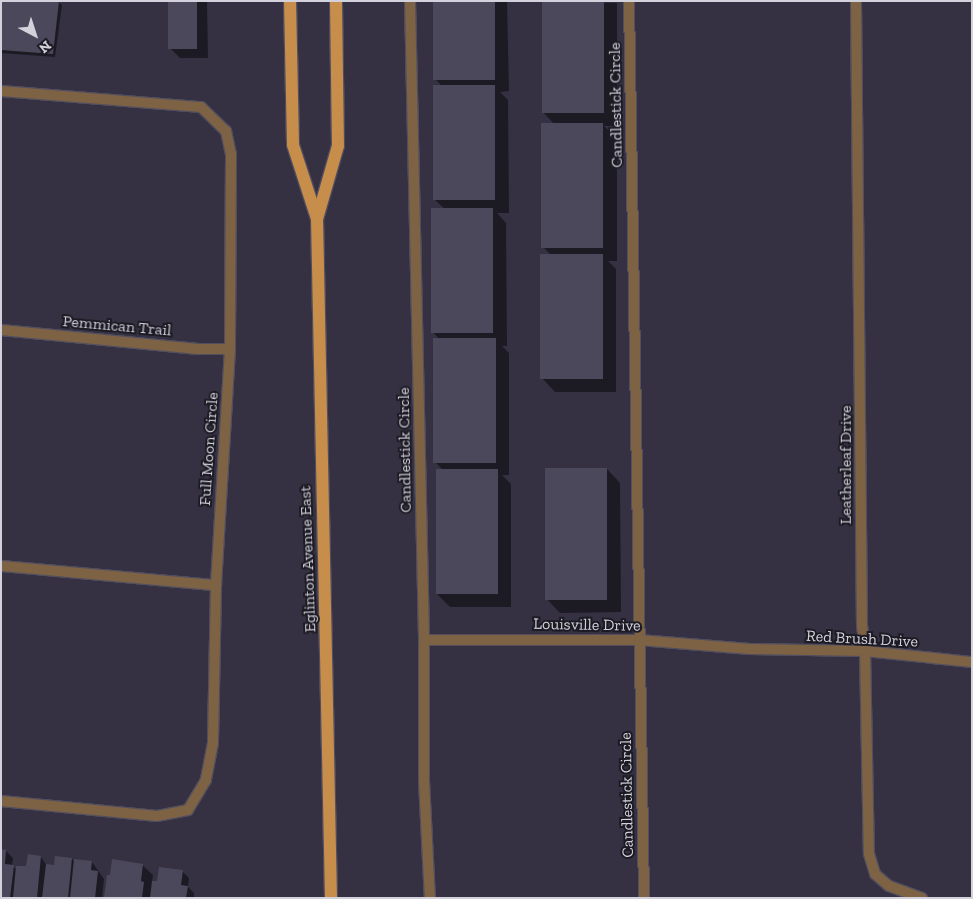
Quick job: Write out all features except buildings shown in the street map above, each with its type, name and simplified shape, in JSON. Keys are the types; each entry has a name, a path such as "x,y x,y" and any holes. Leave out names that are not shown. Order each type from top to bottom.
{"main road":[{"name":"Eglinton Avenue East","path":"290,1 293,145 317,219 331,898"},
{"name":"Eglinton Avenue East","path":"317,219 338,146 336,1"}],"street":[{"name":"Candlestick Circle","path":"410,1 424,640 424,781 430,898"},
{"name":"Candlestick Circle","path":"630,1 644,898"},
{"name":"Leatherleaf Drive","path":"856,1 862,625 865,651 869,854 875,874 888,886 922,898"},
{"name":"Full Moon Circle","path":"1,91 201,107 226,131 231,154 230,349 216,585 213,743 206,780 188,810 157,816 1,800"},
{"name":"Pemmican Trail","path":"1,330 198,349 230,349"},
{"path":"1,566 216,585"},
{"name":"Louisville Drive","path":"424,640 639,640 750,649"},
{"name":"Red Brush Drive","path":"750,649 865,651 972,662"}]}
